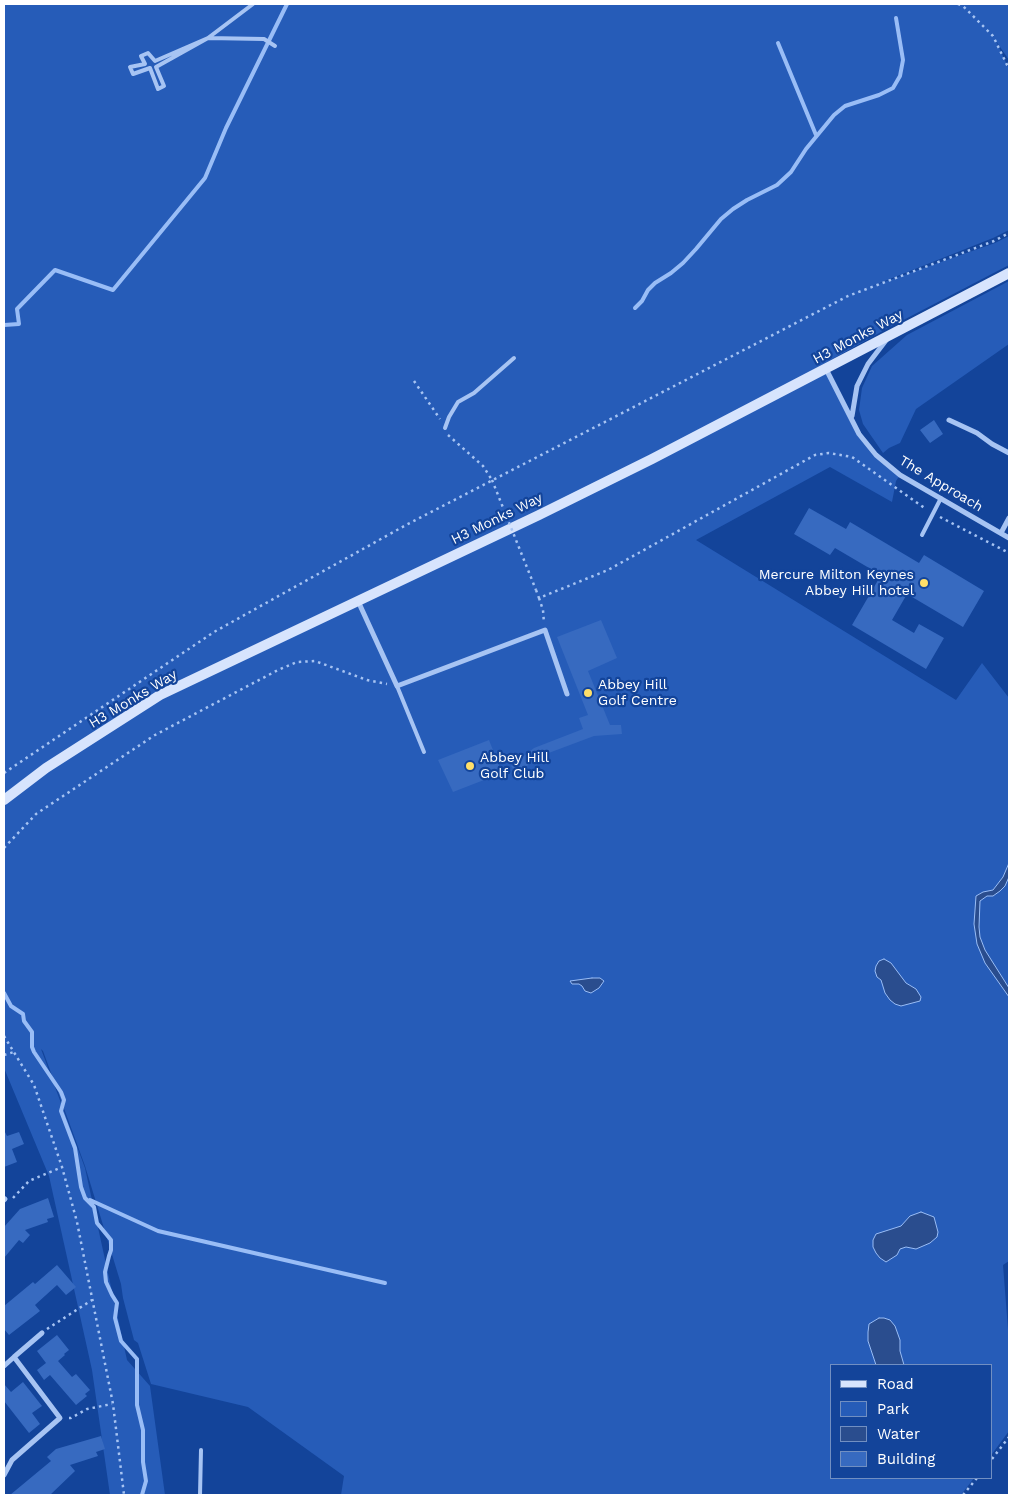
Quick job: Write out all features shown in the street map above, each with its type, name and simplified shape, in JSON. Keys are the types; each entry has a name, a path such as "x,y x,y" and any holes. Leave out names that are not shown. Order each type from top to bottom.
{"street":[{"name":"H3 Monks Way","path":"4,800 46,768 160,695 539,515 652,459 1009,273"},
{"path":"852,417 857,386 868,364 891,335"},
{"name":"The Approach","path":"826,369 859,434 876,455 900,475 1009,538"},
{"path":"949,420 977,433 1009,453"},
{"path":"1001,533 1009,518"},
{"path":"357,600 397,686 545,630 567,694"},
{"path":"4,1366 42,1333"},
{"path":"4,1475 12,1460 60,1418 14,1357"}],"lane":[{"path":"253,4 208,38 156,68 164,86 158,89 150,68 133,74 130,67 144,64 141,56 148,53 155,61 208,38 264,38 276,46"},
{"path":"445,428 458,402 474,394 514,358"},
{"path":"922,535 941,498"},
{"path":"397,686 424,752"},
{"path":"200,1495 201,1450"}],"path":[{"path":"958,4 963,6 993,36 1009,69"},
{"path":"4,773 214,632 406,525 848,296 994,241 1009,233"},
{"path":"539,598 608,570 815,454 829,453 852,457 933,514 1009,553"},
{"path":"492,480 539,598 543,610 545,630"},
{"path":"4,848 36,814 155,735 278,670 297,662 314,661 367,680 397,686"},
{"path":"4,1036 34,1084 62,1167 77,1222 113,1404 124,1495"},
{"path":"4,1055 14,1052"},
{"path":"4,1200 11,1200 28,1181 62,1167"},
{"path":"42,1333 92,1300"},
{"path":"60,1418 71,1418 87,1409 113,1404"},
{"path":"993,1458 1009,1437"},
{"path":"963,1495 976,1479"}],"green space":[{"path":"4,4 1009,4 1009,60 996,41 1009,69 1009,230 867,288 995,243 1009,236 1009,265 890,327 676,446 826,369 859,434 876,455 900,475 896,481 892,502 830,467 696,540 956,700 982,663 1009,698 1009,1261 1003,1265 1009,1342 1009,1431 993,1453 993,1364 830,1364 830,1479 973,1479 961,1495 341,1495 344,1476 248,1407 151,1384 138,1343 134,1340 121,1284 85,1166 41,1049 85,1168 127,1360 150,1386 165,1495 110,1495 92,1370 49,1176 4,1068"},
{"path":"1009,281 1009,344 916,409 900,443 883,453 863,424 859,410 862,388 872,366 907,335"}],"water":[{"path":"1009,863 1009,877 1005,886 993,896 987,896 980,901 979,927 980,937 985,950 1009,988 1009,997 985,963 977,944 974,924 976,896 993,890 1003,877"},
{"path":"884,959 891,963 906,983 916,989 921,997 920,1001 901,1006 890,1000 875,971 879,961"},
{"path":"600,978 604,981 599,988 591,993 585,991 579,984 572,984 570,981"},
{"path":"921,1212 934,1217 938,1232 937,1237 930,1243 916,1249 906,1247 900,1249 897,1255 886,1262 880,1258 873,1247 873,1240 876,1234 901,1226 910,1216"},
{"path":"879,1318 890,1320 895,1326 900,1340 900,1351 904,1364 876,1364 868,1341 869,1324"}],"building":[{"path":"934,420 943,434 930,443 920,430"},
{"name":"Mercure Milton Keynes Abbey Hill hotel","path":"809,508 846,529 850,522 919,563 924,555 984,591 963,627 907,594 892,620 914,633 919,624 944,638 926,669 852,625 881,575 835,548 830,555 794,534"},
{"name":"Abbey Hill Golf Centre","path":"601,620 617,658 588,671 610,725 621,725 622,734 594,736 538,757 517,774 511,766 534,748 583,729 579,718 588,715 557,637"},
{"name":"Abbey Hill Golf Club","path":"489,740 502,773 453,792 438,760"},
{"path":"4,1130 7,1136 19,1132 24,1144 12,1149 17,1162 4,1167"},
{"path":"48,1198 54,1217 47,1219 48,1222 25,1230 30,1235 23,1243 19,1240 4,1258 4,1227 20,1209"},
{"path":"57,1265 76,1287 66,1295 57,1285 35,1305 40,1311 9,1335 4,1329 4,1306 33,1282 35,1284"},
{"path":"57,1335 69,1350 58,1361 72,1377 76,1374 90,1390 85,1394 87,1396 76,1405 50,1375 44,1380 37,1370 46,1363 37,1351"},
{"path":"23,1382 42,1406 32,1413 40,1424 29,1433 4,1401 4,1384 11,1392"},
{"path":"101,1436 105,1449 96,1452 98,1456 70,1465 75,1471 50,1495 10,1495 51,1461 47,1457 56,1449"}],"waterway":[{"path":"4,325 19,324 17,309 55,270 113,290 205,178 226,128 287,4"},
{"path":"635,308 655,283 683,263 721,219 747,200 777,185 791,172 806,149 834,115 845,106 879,95 893,88 900,76 903,60 896,18"},
{"path":"778,43 816,135"},
{"path":"4,993 11,1006 23,1014 24,1021 32,1032 34,1052 61,1092 64,1100 61,1111 75,1148 81,1187 85,1198 94,1207 97,1223 111,1240 111,1250 105,1272 106,1282 117,1303 115,1318 121,1341 137,1359 137,1405 143,1430 143,1462 146,1481 142,1495"},
{"path":"90,1200 158,1231 385,1283"}],"place":[{"name":"Mercure Milton Keynes Abbey Hill hotel","path":"924,583"},
{"name":"Abbey Hill Golf Centre","path":"588,693"},
{"name":"Abbey Hill Golf Club","path":"470,766"}]}
